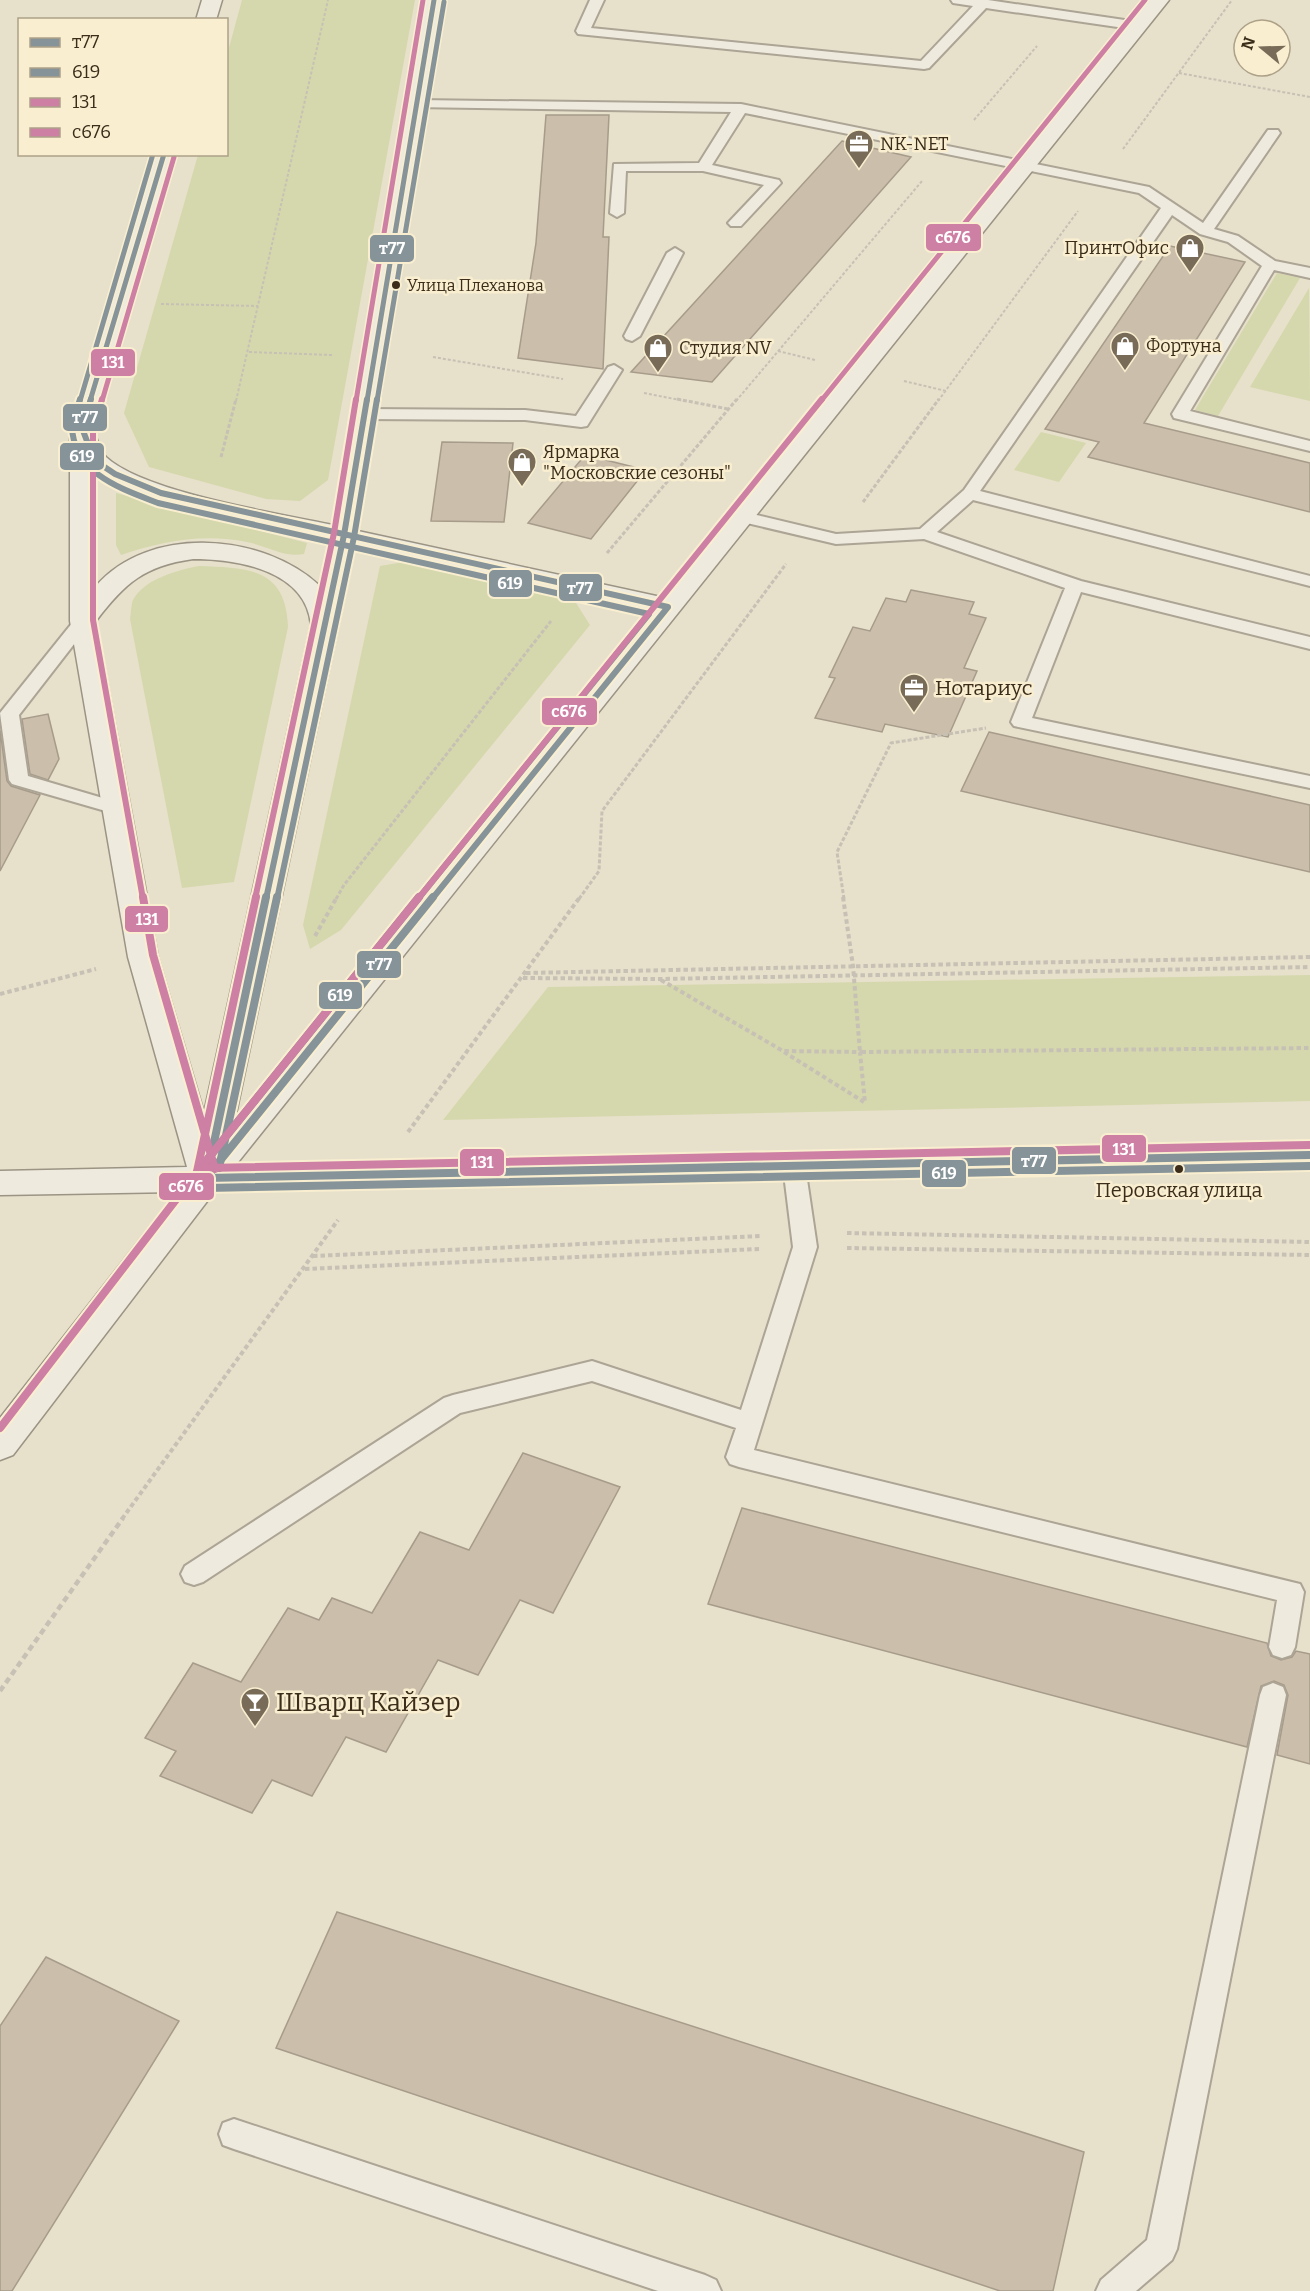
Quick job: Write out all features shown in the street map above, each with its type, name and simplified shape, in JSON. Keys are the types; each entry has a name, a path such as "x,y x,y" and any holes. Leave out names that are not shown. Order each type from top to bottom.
{"main road":[{"path":"207,18 212,0"},
{"path":"206,1178 344,536 434,0"},
{"path":"0,1444 206,1178 1159,0"},
{"path":"163,156 82,428 83,621 143,957 206,1178"},
{"path":"82,428 86,446 98,462 115,474 177,496 344,536 668,607"},
{"path":"83,621 105,591 126,573 152,560 186,552 218,551 251,556 276,566 301,581 321,603 325,627"},
{"path":"0,1183 1310,1155"}],"lane":[{"path":"597,0 583,31 924,65 984,3"},
{"path":"958,0 1138,26"},
{"path":"417,104 741,108 1144,190 1205,231 1233,239 1270,265 1310,273"},
{"path":"703,167 741,108"},
{"path":"1205,231 1273,133"},
{"path":"616,213 619,167 703,167 774,183 736,224"},
{"path":"925,534 970,494 1170,207"},
{"path":"632,336 675,253"},
{"path":"1270,265 1180,414 1310,446"},
{"path":"365,414 525,415 581,422 614,370"},
{"path":"970,494 1310,581"},
{"path":"740,516 836,539 925,534 1075,585 1310,643"},
{"path":"1075,585 1021,722 1310,783"},
{"path":"83,621 9,714 19,780 116,808"},
{"path":"794,1166 805,1247 739,1457 1300,1595 1282,1647"},
{"path":"194,1574 453,1405 592,1371 750,1423"},
{"path":"1112,2291 1161,2249 1273,1695"},
{"path":"234,2134 705,2291"}],"path":[{"path":"221,457 249,352 328,0"},
{"path":"0,1691 280,1297 304,1269 340,1217 377,1175 599,871 602,811 794,555 836,539 1232,0"},
{"path":"315,936 344,885 577,587 1064,15"},
{"path":"1179,73 1310,97"},
{"path":"157,304 258,306"},
{"path":"249,352 335,355"},
{"path":"433,357 729,409"},
{"path":"660,980 783,1051 865,1103 853,966 837,852 891,743 1021,722"},
{"path":"526,973 1310,957"},
{"path":"522,978 660,980 1310,967"},
{"path":"0,994 96,969"},
{"path":"783,1051 1310,1048"}],"green space":[{"path":"242,0 415,0 328,480 300,501 266,499 149,467 124,413 198,156 228,156 228,51"},
{"path":"1277,273 1300,278 1218,416 1195,410"},
{"path":"1309,288 1310,401 1250,387"},
{"path":"1041,432 1086,443 1059,482 1014,470"},
{"path":"116,493 307,543 304,554 290,554 231,539 199,538 167,542 121,555 116,545"},
{"path":"416,560 576,603 590,625 341,930 310,949 303,925 380,566"},
{"path":"199,566 234,568 262,575 272,582 280,593 286,608 288,627 234,882 182,888 130,619 133,600 145,586 172,573"},
{"path":"1310,975 1310,1101 443,1120 548,987"}],"building":[{"path":"546,115 609,115 603,237 609,237 603,369 518,358 536,243"},
{"path":"842,141 911,157 712,382 631,372"},
{"path":"1170,246 1245,262 1144,423 1310,463 1310,512 1088,457 1099,442 1045,429"},
{"path":"442,442 513,443 504,522 431,521"},
{"path":"585,455 646,470 591,539 528,523"},
{"path":"911,590 974,602 969,614 986,618 964,668 977,671 948,737 885,724 882,732 815,718 835,678 829,677 853,627 870,631 886,598 906,602"},
{"path":"48,714 59,759 48,780 30,774 22,719"},
{"path":"0,730 7,781 11,786 40,795 0,871"},
{"path":"989,732 1310,805 1310,872 961,791"},
{"path":"523,1453 620,1487 553,1613 520,1600 478,1675 438,1660 386,1752 346,1737 312,1796 272,1780 252,1813 160,1776 176,1751 145,1738 193,1663 241,1682 288,1608 319,1620 332,1598 372,1613 420,1532 469,1550"},
{"path":"742,1508 1267,1643 1271,1656 1281,1660 1292,1657 1296,1651 1310,1654 1310,1764 1277,1755 1288,1695 1284,1685 1274,1681 1261,1686 1247,1747 708,1604"},
{"path":"337,1912 1084,2152 1053,2291 1000,2291 276,2048"},
{"path":"46,1957 179,2021 12,2291 0,2291 0,2026"}],"transit line":[{"name":"131","path":"196,1176 334,533 423,0"},
{"name":"т77","path":"209,1166 344,535 434,0"},
{"name":"с676","path":"0,1428 198,1171 1145,0"},
{"name":"619","path":"219,1168 354,537 444,2"},
{"name":"619","path":"152,156 72,426 80,454 95,473 111,484 158,503 211,517 649,614 198,1171"},
{"name":"т77","path":"163,156 82,428 90,449 103,466 115,474 161,493 241,513 668,607 206,1178"},
{"name":"131","path":"174,157 93,430 93,620 153,955 215,1169"},
{"name":"131","path":"206,1168 1310,1145"},
{"name":"т77","path":"206,1178 1310,1155"},
{"name":"619","path":"206,1188 1310,1166"}],"place":[{"name":"NK-NET","path":"859,170"},
{"name":"ПринтОфис","path":"1190,274"},
{"name":"Улица Плеханова","path":"396,285"},
{"name":"Фортуна","path":"1125,372"},
{"name":"Студия NV","path":"658,374"},
{"name":"Ярмарка \"Московские сезоны\"","path":"522,488"},
{"name":"Нотариус","path":"914,714"},
{"name":"Перовская улица","path":"1179,1169"},
{"name":"Шварц Кайзер","path":"255,1728"}]}
